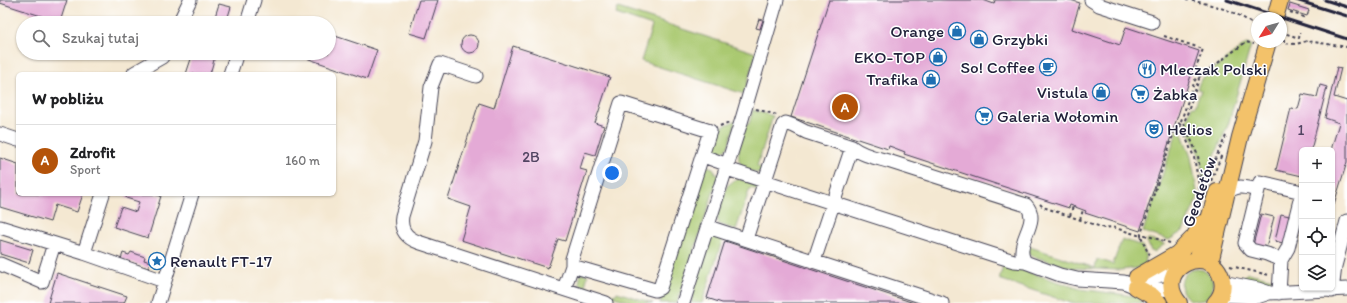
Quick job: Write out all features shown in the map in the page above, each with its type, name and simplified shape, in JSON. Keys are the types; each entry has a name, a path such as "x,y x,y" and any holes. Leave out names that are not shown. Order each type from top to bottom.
{"main road":[{"name":"Geodetów","path":"1204,261 1211,197 1234,136 1260,48"},
{"path":"1159,303 1152,296 1132,282 1177,254 1194,237 1211,197"},
{"path":"1176,296 1172,280 1176,272 1185,263 1204,261 1217,269 1219,293"}],"street":[{"path":"182,16 190,0"},
{"path":"248,16 254,0"},
{"path":"683,303 742,119 777,0"},
{"path":"1091,0 1099,5 1152,22"},
{"path":"136,72 157,60"},
{"path":"231,72 235,60"},
{"path":"476,76 440,64 432,87 425,141 402,216 401,226 404,232 412,240 606,303"},
{"path":"564,289 621,103 710,131 660,288 655,290 572,266"},
{"path":"746,239 783,125 786,124 852,147 858,152 897,163 1026,205 1029,209 1031,219 1023,244 1022,254 1025,262"},
{"path":"0,134 16,139"},
{"path":"814,261 852,147"},
{"path":"703,156 727,167 765,181 1014,261 1025,262 1060,275 1077,278 1132,282 1176,296"},
{"path":"1274,293 1281,260 1288,248 1302,192 1260,182 1245,243 1251,250 1267,254 1281,260"},
{"path":"1211,197 1238,187 1258,190"},
{"path":"84,253 102,196"},
{"path":"158,303 191,196"},
{"path":"1335,266 1347,221"},
{"path":"0,227 84,253 164,281"},
{"path":"708,227 942,303"},
{"path":"0,264 42,282 54,244"},
{"path":"1132,282 1176,272"},
{"path":"1335,291 1347,289"},
{"path":"1219,293 1257,296 1274,293 1332,291"}],"path":[{"path":"1186,0 1200,1 1251,22"},
{"path":"1280,10 1306,18"},
{"path":"1287,34 1299,38 1299,33"},
{"path":"1164,36 1203,49 1195,71 1198,77 1184,123 1198,156 1211,197"},
{"path":"1287,43 1296,44 1308,41 1347,47"},
{"path":"1211,197 1180,124 1194,80 1246,42 1251,44"},
{"path":"710,131 730,121"},
{"path":"1170,243 1141,236 1141,234 1177,123 1180,124"},
{"path":"1193,215 1211,197 1212,166 1234,136"},
{"path":"1070,216 1073,206"},
{"path":"1080,220 1083,210"},
{"path":"1165,247 1175,240"},
{"path":"1226,264 1241,269"}],"green space":[{"path":"618,8 756,53 744,94 641,61 652,26 616,14"},
{"path":"1246,44 1251,45 1228,125 1204,181 1200,157 1186,123 1192,106 1195,106 1201,90 1197,89 1201,79"},
{"path":"753,110 773,116 757,166 764,169 760,173 750,171 743,167 738,155 741,140 747,124 749,124"},
{"path":"736,120 728,147 722,152 711,151 716,130"},
{"path":"1179,126 1191,157 1198,197 1183,231 1169,240 1143,232"},
{"path":"707,166 713,168 716,174 719,175 677,303 660,303 703,169"},
{"path":"739,179 757,185 757,190 750,188 736,230 719,224 717,217 727,186"},
{"path":"714,235 723,238 702,303 691,303 696,280 711,238"},
{"path":"1122,239 1142,246 1145,254 1146,266 1120,270 1072,268 1032,256 1028,252 1027,246 1095,268 1097,260 1113,264"},
{"path":"1148,239 1165,244 1154,252 1151,251 1147,241"},
{"path":"1004,264 1080,289 1141,297 1140,301 1142,303 1071,303 999,279"},
{"path":"1197,269 1203,270 1210,276 1213,285 1212,291 1206,298 1197,301 1191,300 1184,294 1181,285 1182,279 1188,272"},
{"path":"581,273 588,275 585,286 615,295 617,292 653,303 634,303 582,287 579,282"},
{"path":"1248,273 1273,279 1263,285 1243,281 1244,276"}],"building":[{"path":"0,0 67,0 62,16 41,16 0,3"},
{"path":"419,0 438,0 426,38 409,33"},
{"name":"Galeria Wołomin","path":"829,0 983,0 994,4 995,0 1070,0 1080,3 1072,29 1120,45 1126,27 1199,51 1140,231 1085,213 1086,211 1070,205 1069,208 904,154 905,152 889,146 888,149 791,117"},
{"path":"219,4 231,7 228,16 215,16"},
{"path":"1290,4 1309,10 1307,16 1288,10"},
{"path":"759,19 763,20 760,29 756,28"},
{"path":"466,35 474,35 479,40 477,51 474,53 466,53 461,48 461,40"},
{"path":"336,36 377,50 367,79 312,60 336,60"},
{"path":"513,46 610,77 595,123 604,126 595,155 585,152 580,169 587,171 565,241 558,239 548,268 461,240 471,207 448,199 479,103 494,108"},
{"path":"191,60 214,60 211,72 187,72"},
{"path":"1337,67 1341,68 1334,97 1347,101 1347,162 1335,201 1335,147 1332,147 1339,123 1325,118"},
{"path":"1320,85 1327,87 1312,147 1299,147 1299,175 1276,170 1291,108 1298,109 1302,94 1317,97"},
{"path":"0,158 16,163 16,196 82,196 77,212 55,205 50,222 0,207"},
{"path":"126,196 161,196 148,238 114,227 121,207 136,212 139,202 126,198"},
{"path":"1261,214 1274,217 1265,252 1252,249"},
{"path":"1281,214 1293,217 1287,244 1275,241"},
{"path":"0,240 33,250 29,263 0,254"},
{"path":"725,241 914,303 722,303 707,298"},
{"path":"131,252 145,257 144,260 150,262 148,268 121,259 123,253 129,255"},
{"path":"57,273 127,296 124,303 48,303"}],"railway":[{"path":"1227,0 1347,39"},
{"path":"1296,0 1347,16"},
{"path":"1325,0 1347,7"}],"place":[{"name":"Orange","path":"957,31"},
{"name":"Grzybki","path":"979,39"},
{"name":"EKO-TOP","path":"938,57"},
{"name":"So! Coffee","path":"1048,67"},
{"name":"Mleczak Polski","path":"1147,69"},
{"name":"Trafika","path":"931,79"},
{"name":"Vistula","path":"1101,92"},
{"name":"Żabka","path":"1140,94"},
{"name":"Zdrofit","path":"845,107"},
{"name":"Galeria Wołomin","path":"984,116"},
{"name":"Helios","path":"1154,129"},
{"name":"Renault FT-17","path":"157,261"}]}
